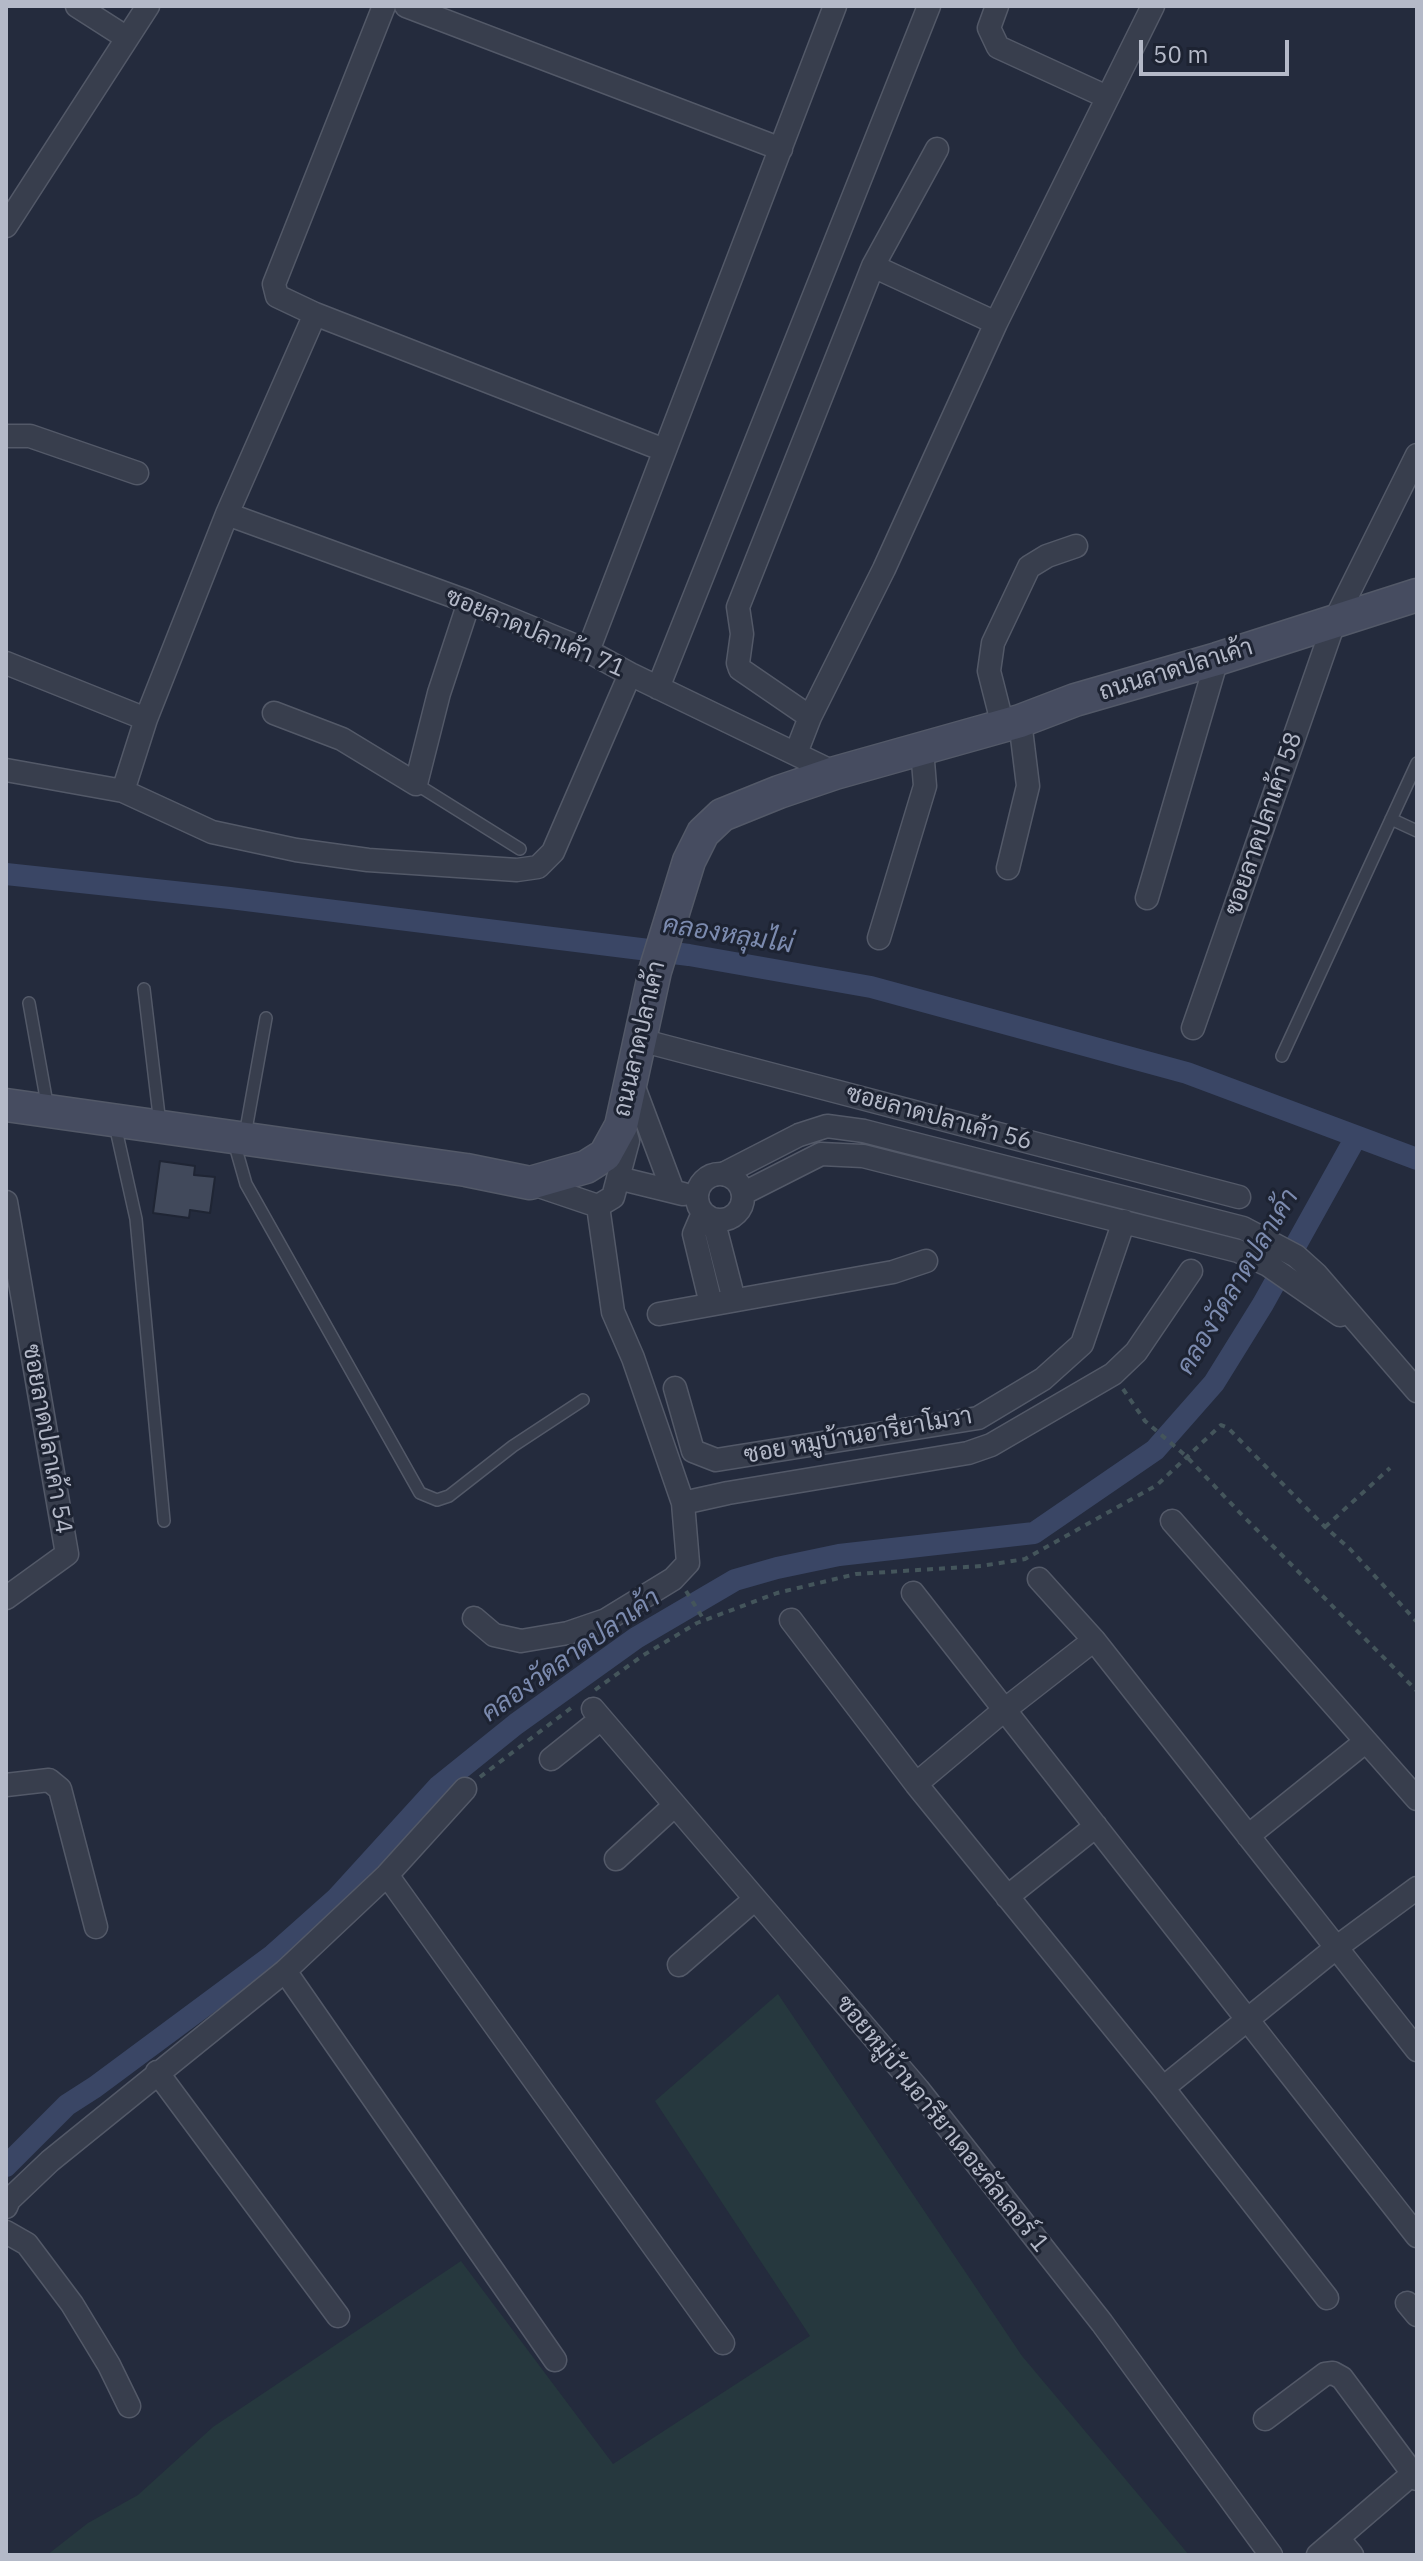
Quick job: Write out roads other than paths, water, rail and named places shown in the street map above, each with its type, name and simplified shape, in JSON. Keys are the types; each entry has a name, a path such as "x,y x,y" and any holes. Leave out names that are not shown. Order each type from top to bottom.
{"main road":[{"name":"ถนนลาดปลาเค้า","path":"6,1105 466,1170 530,1183 571,1172 605,1155 622,1119 655,971 689,861 711,822 779,792 835,773 1011,724 1075,700 1217,659 1417,595"}],"street":[{"path":"77,6 127,38"},
{"path":"6,226 13,199 148,6"},
{"path":"384,6 274,284 280,299 664,450"},
{"path":"406,6 781,149"},
{"path":"588,651 835,6"},
{"path":"658,688 929,6"},
{"path":"997,6 989,28 998,47 1107,97"},
{"path":"796,753 810,717 884,569 996,323 1153,6"},
{"path":"810,717 740,669 742,634 738,607 873,266 937,149"},
{"path":"873,266 996,323"},
{"path":"123,791 146,719 227,514 315,314"},
{"path":"6,436 30,436 137,473"},
{"name":"ซอยลาดปลาเค้า 58","path":"1193,1028 1335,620 1417,455"},
{"name":"ซอยลาดปลาเค้า 71","path":"227,514 469,602 588,651 835,773"},
{"path":"1008,868 1028,786 1011,724 989,671 993,643 1029,567 1047,556 1076,546"},
{"path":"274,713 342,739 416,784 439,693 469,602"},
{"path":"1147,898 1217,659"},
{"path":"6,663 146,719"},
{"path":"6,770 123,791 212,832 296,850 368,860 517,870 538,867 553,852 630,674"},
{"path":"879,938 925,786 922,749"},
{"name":"ซอยลาดปลาเค้า 56","path":"640,1040 1239,1197"},
{"path":"631,1081 673,1191"},
{"path":"530,1183 598,1206 613,1197 628,1141 622,1119"},
{"path":"734,1300 698,1190 705,1178 725,1173 799,1135 827,1126 879,1135 1243,1228 1261,1236 1296,1256 1309,1281 1361,1329 1417,1391"},
{"path":"744,1193 821,1154 863,1156 1238,1251 1309,1281"},
{"path":"618,1178 673,1191 721,1220 736,1215 741,1209 744,1193 738,1180 725,1173"},
{"name":"ซอยลาดปลาเค้า 54","path":"6,1202 67,1554 6,1598"},
{"path":"474,1618 494,1635 521,1641 568,1633 606,1620 673,1579 688,1563 683,1503 633,1358 613,1312 598,1206"},
{"path":"704,1210 694,1234 711,1304"},
{"name":"ซอย หมูบ้านอารียาโมวา","path":"675,1388 693,1451 716,1460 978,1418 1043,1379 1082,1344 1124,1221"},
{"path":"659,1314 893,1272 926,1261"},
{"path":"683,1503 968,1453 991,1445 1113,1374 1136,1352 1191,1271"},
{"path":"1172,1521 1417,1799"},
{"path":"1039,1579 1094,1640 1417,2050"},
{"path":"913,1593 1417,2236"},
{"path":"791,1620 916,1784 1163,2088 1327,2298"},
{"path":"916,1784 1094,1640"},
{"name":"ซอยหมู่บ้านอารียาเดอะคัลเลอร์ 1","path":"551,1759 591,1706 938,2113 1102,2323 1271,2555"},
{"path":"1248,1836 1365,1742"},
{"path":"6,1785 49,1780 60,1789 96,1927"},
{"path":"6,2207 9,2200 50,2161 285,1971 387,1875 465,1789"},
{"path":"616,1859 675,1805"},
{"path":"1007,1897 1096,1826"},
{"path":"387,1875 723,2343"},
{"path":"1163,2088 1337,1947 1417,1888"},
{"path":"679,1965 755,1899"},
{"path":"285,1971 555,2360"},
{"path":"157,2072 338,2316"},
{"path":"6,2232 27,2244 72,2304 109,2365 129,2406"},
{"path":"1265,2419 1325,2374 1333,2373 1342,2378 1415,2474 1345,2547 1318,2555"}],"lane":[{"path":"1282,1056 1417,763"},
{"path":"416,784 520,849"},
{"path":"1391,819 1417,831"},
{"path":"144,989 160,1127"},
{"path":"29,1003 48,1111"},
{"path":"266,1018 246,1119 239,1138 246,1184 420,1493 437,1500 449,1496 513,1446 583,1400"},
{"path":"114,1120 136,1219 164,1521"}],"waterway":[{"name":"คลองหลุมไผ่","path":"6,874 230,898 689,955 871,987 1187,1073 1417,1159"},
{"name":"คลองวัดลาดปลาเค้า","path":"6,2166 67,2105 273,1955 337,1898 439,1786 516,1724 636,1638 735,1580 777,1568 839,1555 1034,1533 1155,1450 1214,1383 1263,1304 1356,1137"}]}
